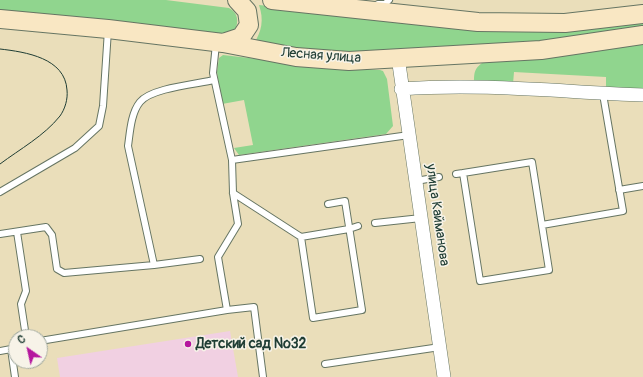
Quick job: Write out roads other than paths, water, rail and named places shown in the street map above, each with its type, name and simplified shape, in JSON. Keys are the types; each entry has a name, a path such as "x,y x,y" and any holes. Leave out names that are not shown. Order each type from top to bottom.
{"main road":[{"path":"219,43 240,37 245,33 249,25 250,16 237,0"},
{"path":"272,0 478,22 565,23 605,20 643,14"},
{"name":"Лесная улица","path":"0,19 108,29 219,43 296,56 349,61 541,50 643,35"}],"street":[{"name":"улица Кайманова","path":"398,57 401,89 416,181 444,377"},
{"path":"401,89 435,86 516,88 643,96"}],"lane":[{"path":"304,4 333,2 370,5 386,3 389,0"},
{"path":"0,192 76,148 99,126 108,29"},
{"path":"219,43 214,57 214,80 232,160 233,193 238,224 218,257 227,310"},
{"path":"154,265 128,146 135,114 140,102 146,96 156,92 214,80"},
{"path":"542,225 623,211 603,94"},
{"path":"232,160 409,135"},
{"path":"456,174 532,162 549,270 480,281 463,173"},
{"path":"416,181 439,177"},
{"path":"619,190 643,186"},
{"path":"233,193 301,237 349,229 358,226"},
{"path":"301,237 314,318 362,310 344,201 328,204"},
{"path":"375,223 421,218"},
{"path":"0,234 46,227 52,235 57,269 64,273 154,265 200,259"},
{"path":"17,232 26,291 21,304 25,329"},
{"path":"48,340 254,306 263,377"},
{"path":"325,364 440,347"}],"tram line":[{"path":"0,49 32,55 52,64 65,79 67,90 67,100 60,116 54,123 47,130 0,164"}],"place":[{"name":"Детский сад №32","path":"188,344"}]}
